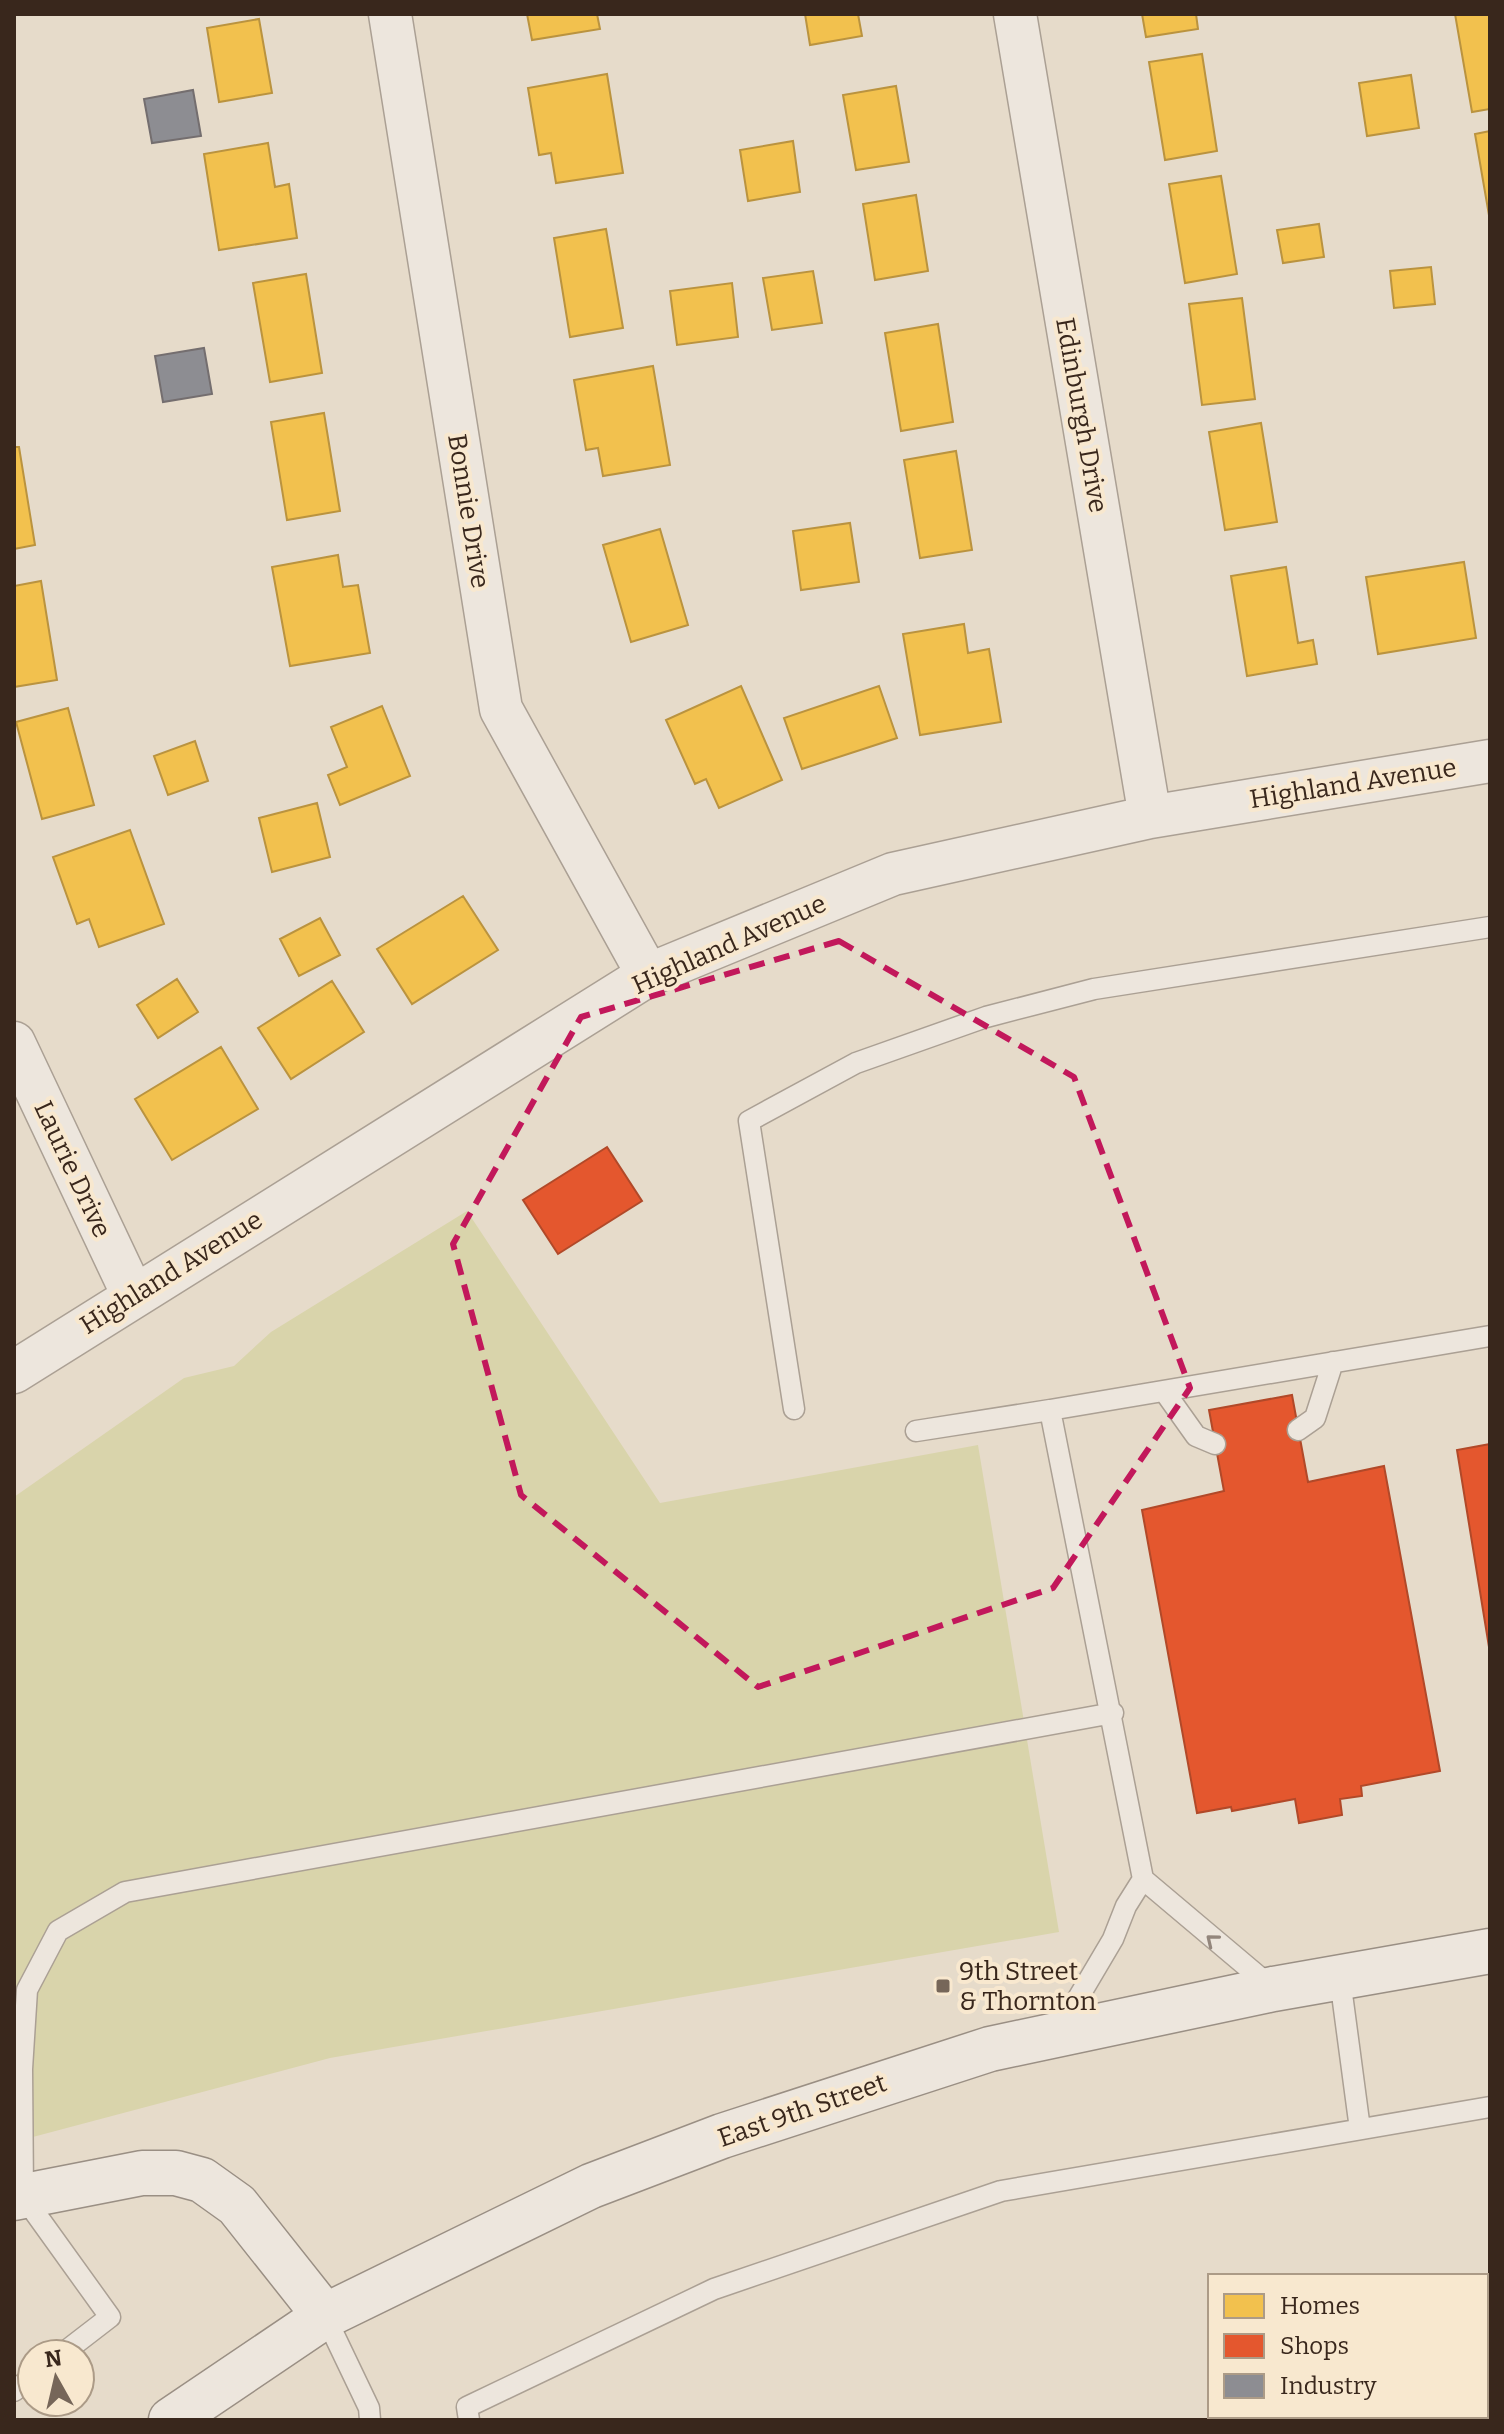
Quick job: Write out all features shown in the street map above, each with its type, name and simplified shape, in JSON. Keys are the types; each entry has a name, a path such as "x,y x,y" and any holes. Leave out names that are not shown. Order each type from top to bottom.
{"main road":[{"name":"East 9th Street","path":"171,2420 325,2316 606,2181 832,2098 990,2049 1058,2033 1273,1989 1490,1951"},
{"path":"18,2197 142,2173 176,2173 202,2180 237,2205 325,2316"}],"street":[{"name":"Bonnie Drive","path":"390,14 501,709 648,975"},
{"name":"Edinburgh Drive","path":"1015,14 1150,817"},
{"name":"Highland Avenue","path":"14,1372 648,975 893,874 1150,817 1490,761"},
{"name":"Laurie Drive","path":"14,1043 133,1295"}],"lane":[{"path":"794,1409 749,1121 856,1063 986,1017 1094,989 1490,927"},
{"path":"916,1431 1490,1336"},
{"path":"1298,1430 1315,1418 1333,1362"},
{"path":"1164,1391 1196,1436 1215,1444"},
{"path":"1050,1410 1113,1713 1143,1879 1273,1989"},
{"path":"83,2338 110,2317 18,2197 27,1990 58,1931 125,1892 1113,1713"},
{"path":"1058,2033 1113,1939 1126,1906 1143,1879"},
{"path":"1340,1979 1360,2129"},
{"path":"469,2420 467,2407 714,2289 1001,2191 1490,2107"},
{"path":"325,2316 369,2408 370,2420"}],"highlighted area":[{"path":"839,941 1074,1077 1190,1388 1053,1588 758,1687 521,1495 453,1244 581,1017"}],"shaded area":[{"path":"467,1211 660,1503 978,1445 1059,1932 330,2058 14,2142 14,1497 184,1378 234,1366 271,1332"}],"building: Homes":[{"path":"527,14 597,14 600,29 532,40"},
{"path":"805,14 858,14 862,36 810,45"},
{"path":"1142,14 1196,14 1198,29 1146,37"},
{"path":"1455,14 1490,14 1490,109 1472,112"},
{"path":"259,19 272,93 219,102 207,28"},
{"path":"1202,54 1217,151 1165,160 1149,62"},
{"path":"607,74 623,173 556,183 551,153 539,155 528,88"},
{"path":"1411,75 1419,128 1367,136 1359,83"},
{"path":"896,86 909,162 856,170 843,95"},
{"path":"1490,131 1490,221 1475,134"},
{"path":"793,141 800,192 748,201 740,150"},
{"path":"268,143 275,187 289,184 297,238 219,250 204,154"},
{"path":"1221,176 1237,274 1185,283 1169,184"},
{"path":"916,195 928,271 875,280 863,204"},
{"path":"1319,224 1324,257 1283,263 1277,230"},
{"path":"606,229 623,328 570,337 554,238"},
{"path":"1431,267 1435,304 1394,308 1390,271"},
{"path":"813,271 822,323 772,330 763,278"},
{"path":"306,274 322,373 270,382 253,283"},
{"path":"732,283 738,337 677,345 670,291"},
{"path":"1242,298 1255,399 1202,405 1189,304"},
{"path":"938,324 953,422 901,431 885,333"},
{"path":"653,366 670,465 603,476 598,448 586,450 574,380"},
{"path":"324,413 340,511 287,520 271,422"},
{"path":"1261,423 1277,522 1225,530 1209,432"},
{"path":"14,447 19,447 35,545 14,549"},
{"path":"956,451 972,550 920,558 904,460"},
{"path":"850,523 859,582 801,590 793,531"},
{"path":"660,529 688,625 631,642 603,545"},
{"path":"338,555 343,587 358,585 370,653 290,666 272,567"},
{"path":"1464,562 1476,638 1378,654 1366,577"},
{"path":"1286,567 1298,643 1313,640 1317,664 1247,676 1231,576"},
{"path":"41,581 57,680 14,687 14,586"},
{"path":"964,624 968,653 989,649 1001,722 920,735 903,634"},
{"path":"741,686 782,780 719,808 706,779 695,784 666,720"},
{"path":"879,686 897,738 802,769 784,718"},
{"path":"382,706 410,776 340,805 328,775 347,767 331,727"},
{"path":"68,708 94,805 42,819 16,722"},
{"path":"195,741 208,781 168,795 154,756"},
{"path":"317,803 330,857 272,872 259,818"},
{"path":"130,830 164,924 99,947 89,919 77,924 53,857"},
{"path":"463,896 498,950 412,1004 377,949"},
{"path":"320,918 340,955 299,976 280,939"},
{"path":"177,979 198,1012 158,1038 137,1005"},
{"path":"332,981 364,1032 291,1079 258,1028"},
{"path":"221,1047 258,1109 172,1160 135,1099"}],"building: Shops":[{"path":"607,1147 642,1201 558,1254 523,1200"},
{"path":"1292,1395 1308,1482 1384,1466 1440,1771 1361,1786 1362,1796 1340,1799 1342,1815 1299,1823 1295,1799 1232,1811 1231,1807 1197,1813 1142,1510 1224,1491 1209,1410"},
{"path":"1490,1444 1490,1653 1457,1450"}],"building: Industry":[{"path":"193,90 201,136 152,143 144,99"},
{"path":"204,348 212,394 163,402 155,356"}],"place":[{"name":"9th Street & Thornton","path":"943,1986"}]}
